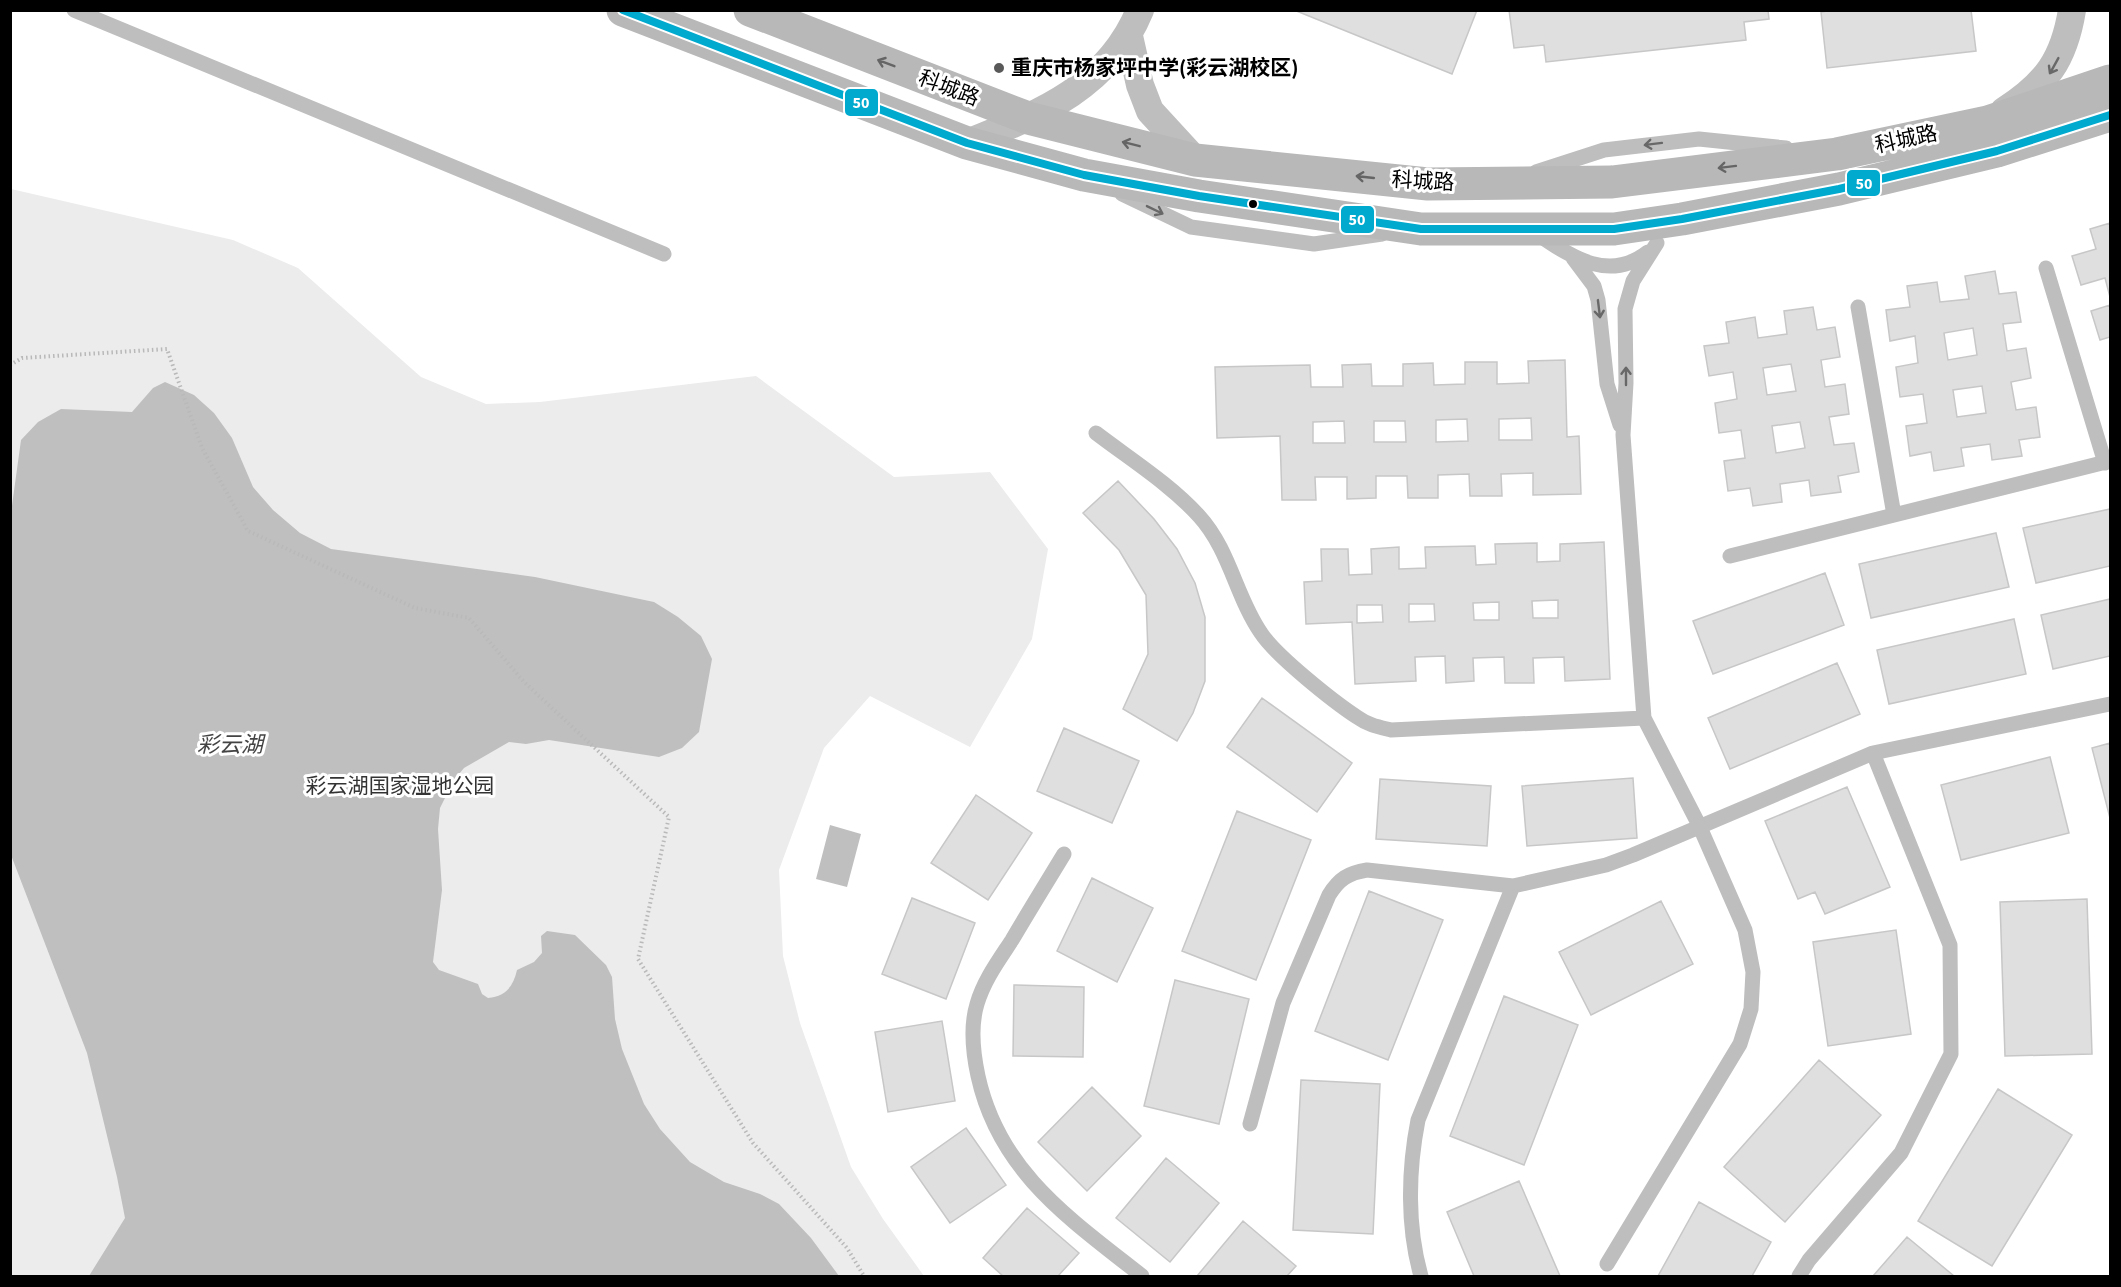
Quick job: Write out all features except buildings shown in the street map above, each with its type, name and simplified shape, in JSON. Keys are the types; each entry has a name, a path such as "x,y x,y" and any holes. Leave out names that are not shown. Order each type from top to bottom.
{"main road":[{"name":"科城路","path":"623,10 967,143 1084,176 1198,196 1421,229 1614,229 1682,219 1851,187 1997,151 2110,115"},
{"name":"科城路","path":"750,10 1028,118 1195,160 1428,183 1612,182 1837,154 1988,122 2110,81"}],"street":[{"path":"1988,122 2029,95 2049,75 2059,56 2072,10"},
{"path":"967,143 1028,118 1080,88 1105,66 1134,23"},
{"path":"1134,23 1140,85 1150,111 1195,160"}],"lane":[{"path":"74,10 664,254"},
{"path":"1532,230 1573,258 1601,267 1636,261 1682,219"},
{"path":"1607,1264 1740,1044 1751,1009 1753,972 1745,930 1699,825 1644,718 1623,435 1626,383 1625,309 1633,281 1657,243"},
{"path":"1573,258 1594,286 1598,300 1607,384 1623,435"},
{"path":"1730,556 2108,462 2046,268"},
{"path":"1858,307 1894,515"},
{"path":"1096,434 1174,493 1199,516 1217,539 1261,633 1278,653 1366,722 1391,730 1644,718"},
{"path":"1250,1124 1283,1003 1329,896 1337,882 1351,873 1367,870 1513,886 1606,865 1873,753 2110,704"},
{"path":"1799,1276 1809,1260 1901,1153 1951,1054 1950,945 1943,921 1873,753"},
{"path":"1064,854 986,981 976,1006 973,1034 975,1064 990,1118 1004,1146 1023,1172 1060,1211 1142,1276"},
{"path":"1421,1276 1413,1248 1411,1167 1418,1120 1513,886"}],"path":[{"path":"10,365 22,358 167,349 201,448 248,531 415,608 469,618 524,682 669,817 638,959 753,1143 847,1248 864,1276"}],"green space":[{"name":"彩云湖国家湿地公园","path":"11,189 233,240 298,268 421,377 486,404 540,402 756,376 894,477 990,472 1048,549 1032,639 970,747 870,696 824,748 779,870 783,956 800,1023 851,1167 883,1219 924,1276 11,1276"}],"water":[{"name":"彩云湖","path":"165,382 194,395 214,413 232,438 253,487 273,510 300,533 331,549 535,577 654,602 678,617 701,636 712,659 699,732 682,748 659,757 549,740 526,744 509,742 464,768 454,780 440,808 438,829 442,890 433,962 439,970 478,984 482,994 488,998 494,997 508,990 517,970 534,962 542,953 541,936 547,931 575,935 606,965 612,977 615,1019 622,1049 644,1104 660,1129 690,1162 724,1182 760,1194 779,1204 811,1238 839,1276 89,1276 125,1218 87,1053 11,855 10,520 21,440 38,422 61,409 132,412 153,388"},
{"path":"830,825 861,834 847,887 816,879"}],"transit line":[{"name":"50","path":"623,10 967,143 1084,175 1199,196 1421,229 1614,229 1682,219 1839,189 1997,151 2110,115"}],"place":[{"name":"重庆市杨家坪中学(彩云湖校区)","path":"999,68"}]}
